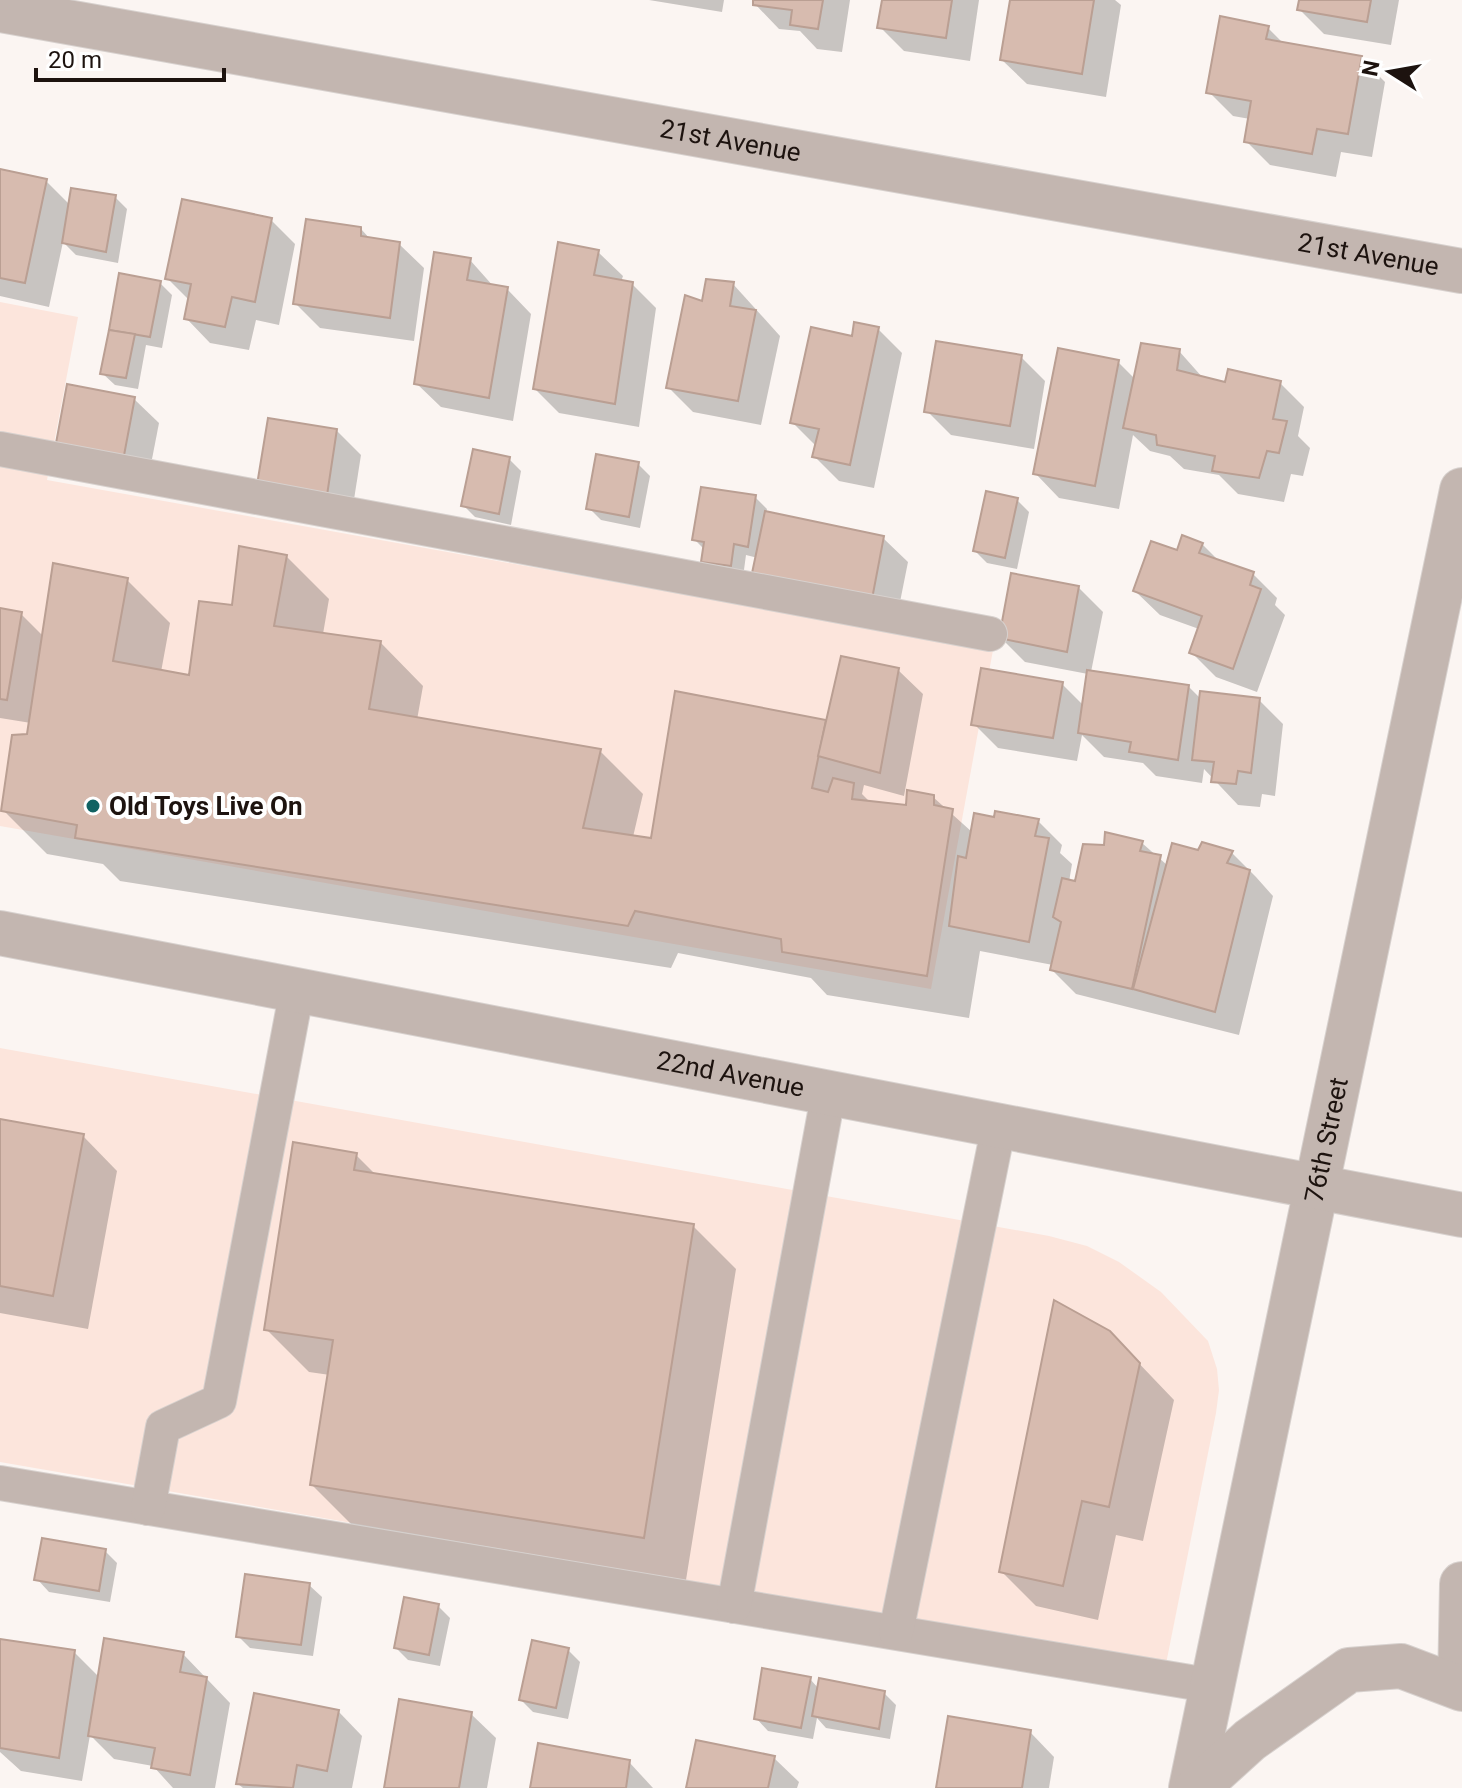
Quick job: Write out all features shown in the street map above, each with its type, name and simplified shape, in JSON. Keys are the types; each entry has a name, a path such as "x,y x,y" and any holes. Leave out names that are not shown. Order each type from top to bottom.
{"street":[{"name":"21st Avenue","path":"0,10 1462,271"},
{"name":"76th Street","path":"1191,1788 1462,490"},
{"name":"22nd Avenue","path":"0,933 1462,1215"},
{"path":"1197,1788 1250,1740 1349,1670 1401,1666 1461,1687 1462,1584"}],"lane":[{"path":"0,449 990,634"},
{"path":"148,1508 163,1427 219,1401 297,990"},
{"path":"734,1606 829,1091"},
{"path":"896,1632 999,1125"},
{"path":"0,1483 1214,1686"}],"shaded area":[{"path":"0,302 78,317 47,480 993,650 931,989 0,826"},
{"path":"0,1048 1049,1236 1087,1246 1119,1262 1161,1292 1208,1341 1217,1369 1219,1390 1216,1413 1166,1664 0,1462"}],"building":[{"path":"753,0 823,0 818,29 790,25 792,10 753,5"},
{"path":"882,0 952,0 946,38 877,28"},
{"path":"1010,0 1094,0 1082,74 1000,60"},
{"path":"1299,0 1371,0 1367,22 1297,10"},
{"path":"1220,16 1269,26 1266,39 1362,56 1348,134 1317,129 1312,154 1244,142 1251,101 1206,93"},
{"path":"0,169 47,179 25,283 0,278"},
{"path":"71,188 116,195 106,252 62,243"},
{"path":"182,199 272,218 255,302 232,297 225,327 184,319 191,284 165,279"},
{"path":"306,219 361,227 361,236 400,242 390,318 293,304"},
{"path":"558,242 599,250 594,275 633,282 615,404 533,389"},
{"path":"434,252 471,258 467,280 508,287 489,398 414,384"},
{"path":"119,273 161,281 150,337 109,330"},
{"path":"706,279 734,282 730,306 756,310 738,401 666,388 685,295 702,301"},
{"path":"854,322 879,327 850,465 812,457 819,429 790,423 811,327 852,336"},
{"path":"109,330 135,334 126,378 100,374"},
{"path":"936,341 1022,355 1010,426 924,412"},
{"path":"1141,343 1180,349 1177,370 1225,382 1228,369 1281,381 1273,419 1287,421 1279,453 1267,451 1259,478 1212,471 1215,456 1157,445 1156,435 1123,428"},
{"path":"1058,348 1119,360 1095,486 1033,474"},
{"path":"67,384 135,397 122,466 54,454"},
{"path":"268,418 337,429 326,502 256,491"},
{"path":"473,449 510,457 499,514 461,506"},
{"path":"596,454 639,462 629,517 586,509"},
{"path":"701,487 756,495 748,547 734,544 731,566 701,562 704,542 692,540"},
{"path":"986,491 1018,498 1005,558 973,551"},
{"path":"765,511 884,536 872,599 751,578"},
{"path":"1182,535 1203,543 1199,553 1254,572 1250,585 1261,589 1233,669 1189,653 1202,616 1133,591 1151,541 1177,550"},
{"path":"239,546 287,555 274,626 381,641 369,709 601,749 583,828 651,838 675,691 826,720 812,788 828,792 833,778 854,783 852,799 906,805 907,790 934,795 934,805 953,809 927,976 782,952 781,939 635,911 628,926 75,838 77,825 1,811 12,735 27,734 53,563 128,578 113,661 189,675 199,601 232,605"},
{"path":"1011,573 1079,586 1067,652 999,638"},
{"path":"0,608 22,612 7,700 0,699"},
{"path":"841,656 899,668 880,773 818,756"},
{"path":"981,668 1063,682 1053,738 971,725"},
{"path":"1087,670 1189,685 1178,760 1129,752 1131,742 1078,733"},
{"path":"1200,691 1260,698 1251,773 1238,771 1236,784 1211,782 1214,762 1192,760"},
{"path":"995,811 1039,819 1035,836 1049,838 1029,942 949,926 958,856 966,858 974,813 994,817"},
{"path":"1105,832 1143,841 1140,851 1161,855 1132,989 1050,970 1061,922 1053,917 1062,878 1075,881 1083,844 1104,845"},
{"path":"1202,842 1233,851 1227,863 1250,870 1215,1012 1133,989 1172,843 1198,850"},
{"path":"0,1119 84,1134 53,1296 0,1286"},
{"path":"293,1142 357,1153 354,1170 694,1224 644,1538 310,1485 333,1340 264,1330"},
{"path":"1054,1300 1110,1331 1140,1363 1109,1507 1082,1501 1063,1586 999,1572"},
{"path":"42,1538 106,1549 99,1591 34,1580"},
{"path":"245,1574 310,1583 301,1645 236,1637"},
{"path":"404,1597 439,1604 429,1655 394,1648"},
{"path":"104,1638 184,1652 180,1672 207,1677 190,1775 151,1768 155,1748 88,1736"},
{"path":"0,1639 75,1650 59,1758 0,1748"},
{"path":"532,1640 569,1648 556,1708 519,1700"},
{"path":"762,1668 811,1677 801,1728 754,1719"},
{"path":"819,1678 885,1691 879,1729 812,1716"},
{"path":"254,1693 339,1710 327,1771 297,1765 293,1788 236,1784"},
{"path":"399,1699 472,1712 459,1788 384,1788"},
{"path":"948,1716 1031,1730 1022,1788 936,1788"},
{"path":"696,1740 775,1756 768,1788 686,1788"},
{"path":"538,1743 630,1760 626,1788 530,1788"}],"place":[{"name":"Old Toys Live On","path":"93,806"}]}
